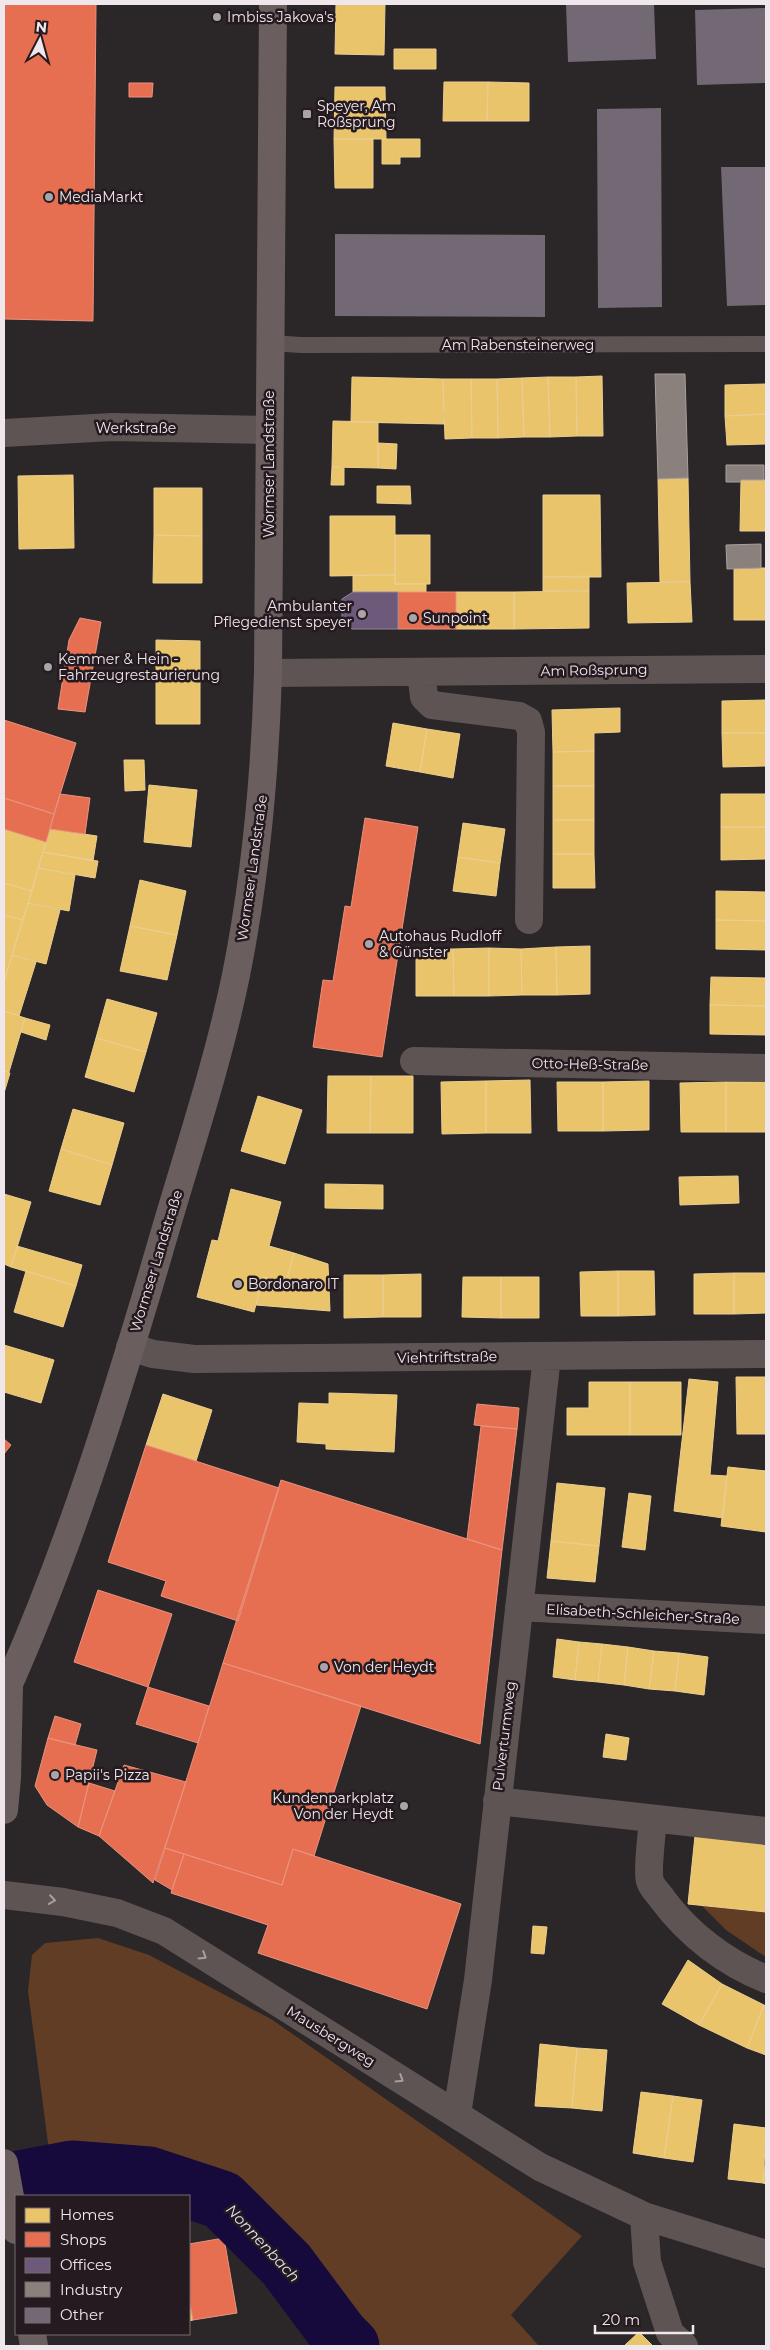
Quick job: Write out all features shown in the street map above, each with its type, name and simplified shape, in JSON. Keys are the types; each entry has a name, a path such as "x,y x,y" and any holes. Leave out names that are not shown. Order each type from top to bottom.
{"main road":[{"name":"Wormser Landstraße","path":"6,1690 35,1619 98,1451 130,1347 220,1040 236,977 259,837 266,742 268,673 273,4"},
{"path":"4,1646 35,1619"},
{"path":"4,1810 7,1778 6,1690"},
{"path":"4,2163 15,2222"}],"street":[{"name":"Werkstraße","path":"4,433 112,427 269,430"},
{"name":"Am Roßsprung","path":"268,673 766,669"},
{"path":"421,672 424,696 432,705 518,716 528,721 531,732 529,920"},
{"name":"Otto-Heß-Straße","path":"414,1061 766,1068"},
{"name":"Viehtriftstraße","path":"130,1347 153,1354 194,1359 766,1354"},
{"name":"Pulverturmweg","path":"457,2114 478,1980 547,1356"},
{"name":"Elisabeth-Schleicher-Straße","path":"519,1607 766,1620"},
{"path":"497,1801 766,1830"},
{"path":"653,1819 650,1880 656,1890 685,1926 704,1943 737,1965 766,1979"},
{"name":"Mausbergweg","path":"4,1895 63,1902 117,1913 164,1932 457,2114 540,2168 644,2216 766,2254"},
{"path":"644,2216 646,2262 670,2333 684,2346"}],"lane":[{"name":"Am Rabensteinerweg","path":"270,343 301,345 766,344"}],"shaded area":[{"path":"701,1905 766,1912 766,1957 726,1930"},
{"path":"98,1938 149,1955 271,2019 582,2236 511,2315 539,2346 323,2346 247,2248 226,2227 190,2212 190,2195 55,2195 28,1991 32,1955 45,1943"}],"building: Homes":[{"path":"336,4 385,4 384,55 335,54"},
{"path":"394,49 436,49 436,69 394,69"},
{"path":"444,82 488,82 487,121 443,121"},
{"path":"488,82 529,83 529,121 487,121"},
{"path":"335,87 385,87 386,139 334,139"},
{"path":"334,139 373,139 373,188 335,188"},
{"path":"382,139 420,139 420,157 400,157 400,164 382,164"},
{"path":"602,376 603,436 577,436 576,377"},
{"path":"352,377 443,379 444,424 351,422"},
{"path":"548,377 576,377 577,436 550,437"},
{"path":"548,377 550,437 524,437 522,378"},
{"path":"522,378 524,437 498,438 497,379"},
{"path":"443,379 471,379 472,438 445,439"},
{"path":"471,379 497,379 498,438 472,438"},
{"path":"766,384 766,414 725,416 725,385"},
{"path":"766,414 766,444 727,445 725,416"},
{"path":"333,421 378,422 378,468 332,467"},
{"path":"378,443 397,444 396,469 378,468"},
{"path":"332,467 344,468 344,485 331,485"},
{"path":"73,475 74,548 19,549 18,476"},
{"path":"688,478 690,582 660,582 658,479"},
{"path":"741,480 766,480 766,531 740,531"},
{"path":"377,486 410,486 411,504 377,503"},
{"path":"154,488 202,488 202,536 154,535"},
{"path":"543,495 600,495 601,577 543,577"},
{"path":"330,516 395,516 395,575 330,576"},
{"path":"154,535 202,536 202,583 153,583"},
{"path":"395,535 430,535 430,584 395,584"},
{"path":"766,568 766,620 734,620 734,569"},
{"path":"353,575 395,575 395,584 426,584 426,592 353,592"},
{"path":"589,576 589,591 543,591 543,577"},
{"path":"690,582 692,622 628,623 627,583"},
{"path":"589,591 589,628 514,629 514,592"},
{"path":"456,592 514,592 514,629 456,629"},
{"path":"156,640 200,641 200,724 156,724"},
{"path":"766,700 766,733 722,733 722,701"},
{"path":"620,708 620,732 594,733 594,751 553,752 552,710"},
{"path":"393,723 427,729 420,772 386,766"},
{"path":"427,729 460,734 453,778 420,772"},
{"path":"722,733 766,733 766,766 723,767"},
{"path":"594,751 594,786 553,786 553,752"},
{"path":"124,760 144,760 145,790 125,791"},
{"path":"149,785 197,790 191,847 144,842"},
{"path":"553,786 594,786 594,820 553,820"},
{"path":"721,794 766,794 766,827 721,827"},
{"path":"553,820 594,820 594,854 553,854"},
{"path":"463,823 505,829 500,863 458,857"},
{"path":"721,827 766,827 766,859 721,860"},
{"path":"4,829 46,842 32,891 4,883"},
{"path":"50,829 97,836 93,861 43,852"},
{"path":"43,852 98,861 95,878 38,868"},
{"path":"553,854 594,854 595,888 553,888"},
{"path":"458,857 500,863 496,896 453,891"},
{"path":"38,868 75,875 69,911 28,903"},
{"path":"140,880 186,891 177,935 130,926"},
{"path":"4,883 32,891 23,920 4,915"},
{"path":"716,891 766,892 766,921 716,920"},
{"path":"28,903 60,910 46,964 12,955"},
{"path":"4,915 23,920 4,982"},
{"path":"716,920 766,921 766,950 716,949"},
{"path":"130,926 177,935 167,980 120,971"},
{"path":"590,946 590,994 557,995 556,947"},
{"path":"556,947 557,995 522,995 521,949"},
{"path":"489,948 521,949 522,995 489,996"},
{"path":"489,948 489,996 454,996 453,949"},
{"path":"416,949 453,949 454,996 416,996"},
{"path":"12,955 36,962 19,1016 4,1011 4,982"},
{"path":"711,977 766,978 766,1006 710,1005"},
{"path":"107,999 157,1013 146,1052 96,1038"},
{"path":"710,1005 766,1006 766,1035 710,1034"},
{"path":"4,1011 25,1018 9,1072 4,1071"},
{"path":"25,1018 50,1025 46,1040 21,1032"},
{"path":"96,1038 146,1052 134,1092 85,1077"},
{"path":"4,1071 10,1073 4,1093"},
{"path":"328,1076 371,1076 370,1133 327,1133"},
{"path":"371,1076 413,1076 413,1133 370,1133"},
{"path":"530,1080 531,1133 486,1133 486,1081"},
{"path":"486,1081 486,1133 442,1134 441,1082"},
{"path":"649,1081 649,1130 603,1131 603,1082"},
{"path":"557,1082 603,1082 603,1131 558,1131"},
{"path":"726,1082 726,1132 681,1132 680,1083"},
{"path":"726,1082 766,1082 766,1132 726,1132"},
{"path":"258,1096 302,1110 285,1164 241,1151"},
{"path":"73,1109 124,1123 112,1165 61,1149"},
{"path":"61,1149 112,1165 100,1205 49,1191"},
{"path":"738,1176 739,1203 680,1205 679,1177"},
{"path":"325,1184 383,1185 383,1209 325,1208"},
{"path":"231,1189 281,1202 269,1246 294,1253 286,1283 263,1277 254,1312 197,1297 212,1240 218,1241"},
{"path":"4,1194 31,1202 11,1267 4,1264"},
{"path":"17,1246 82,1265 76,1286 11,1267"},
{"path":"294,1253 328,1264 330,1311 256,1305 263,1277 286,1283"},
{"path":"26,1271 76,1286 63,1327 14,1312"},
{"path":"618,1271 618,1316 581,1316 580,1272"},
{"path":"618,1271 654,1271 655,1315 618,1316"},
{"path":"734,1273 734,1314 694,1314 694,1274"},
{"path":"734,1273 766,1273 766,1313 734,1314"},
{"path":"421,1274 421,1317 383,1317 383,1275"},
{"path":"344,1275 383,1275 383,1317 344,1318"},
{"path":"463,1277 501,1277 501,1318 462,1317"},
{"path":"501,1277 539,1277 539,1318 501,1318"},
{"path":"4,1345 54,1360 41,1403 4,1392"},
{"path":"736,1377 766,1377 766,1434 737,1434"},
{"path":"689,1379 718,1382 710,1475 727,1476 723,1518 674,1511"},
{"path":"589,1382 630,1382 630,1435 567,1435 567,1408 589,1408"},
{"path":"630,1382 681,1382 681,1435 630,1435"},
{"path":"329,1393 397,1395 394,1452 326,1449 326,1444 297,1442 299,1403 329,1404"},
{"path":"163,1394 212,1410 196,1461 146,1445"},
{"path":"728,1467 766,1471 766,1532 721,1526"},
{"path":"557,1483 605,1488 599,1546 551,1541"},
{"path":"629,1493 651,1496 645,1550 622,1547"},
{"path":"551,1541 599,1546 595,1582 547,1578"},
{"path":"557,1639 579,1642 575,1680 553,1677"},
{"path":"579,1642 602,1644 598,1682 575,1680"},
{"path":"602,1644 628,1647 624,1685 598,1682"},
{"path":"628,1647 654,1651 649,1689 624,1685"},
{"path":"654,1651 679,1653 675,1691 649,1689"},
{"path":"679,1653 708,1657 704,1695 675,1691"},
{"path":"606,1734 629,1738 626,1760 603,1757"},
{"path":"696,1826 766,1834 766,1912 688,1904"},
{"path":"533,1926 547,1927 544,1954 531,1953"},
{"path":"688,1960 722,1984 699,2025 662,2004"},
{"path":"722,1984 764,2005 747,2048 699,2025"},
{"path":"764,2005 766,2006 766,2055 747,2048"},
{"path":"540,2044 577,2048 572,2108 535,2106"},
{"path":"577,2048 607,2050 602,2111 572,2108"},
{"path":"641,2092 673,2096 664,2158 633,2153"},
{"path":"673,2096 702,2100 693,2162 664,2158"},
{"path":"734,2124 766,2128 763,2183 728,2179"},
{"path":"766,2155 766,2184 763,2183"},
{"path":"190,2304 193,2320 190,2321"},
{"path":"639,2332 653,2346 624,2346"}],"building: Shops":[{"name":"MediaMarkt","path":"4,4 96,4 93,321 4,319"},
{"path":"129,83 153,83 152,97 129,97"},
{"path":"398,592 456,592 456,629 398,629"},
{"path":"80,618 101,622 85,712 58,709 69,640"},
{"path":"4,720 76,743 54,814 4,798"},
{"path":"60,794 90,798 85,834 50,829"},
{"path":"4,798 54,814 46,842 4,829"},
{"name":"Autohaus Rudloff & Günster","path":"365,818 418,827 382,1057 313,1047 323,980 333,981 345,906 351,907"},
{"path":"477,1404 519,1408 517,1429 474,1425"},
{"path":"481,1426 517,1429 502,1550 467,1539"},
{"path":"4,1439 11,1445 4,1454"},
{"path":"146,1445 279,1488 238,1621 161,1596 166,1581 108,1562"},
{"path":"281,1480 502,1550 480,1744 223,1663"},
{"path":"98,1590 172,1614 148,1687 74,1662"},
{"path":"223,1663 361,1706 314,1856 293,1849 282,1885 165,1848"},
{"path":"148,1687 209,1706 198,1743 136,1724"},
{"path":"55,1716 81,1724 75,1745 48,1738"},
{"path":"48,1738 97,1750 78,1827 47,1805 35,1786"},
{"path":"124,1765 186,1782 153,1883 99,1836"},
{"path":"89,1783 115,1791 99,1836 78,1827"},
{"path":"165,1848 184,1854 172,1890 155,1880"},
{"path":"293,1849 461,1904 427,2009 258,1953 268,1925 171,1893 184,1854 282,1885"},
{"path":"224,2238 237,2313 193,2320 190,2304 190,2244"}],"building: Offices":[{"path":"353,592 398,592 398,629 352,629 342,621 342,599"}],"building: Industry":[{"path":"655,374 685,374 688,478 658,479"},
{"path":"726,465 764,465 764,480 726,482"},
{"path":"761,544 761,568 727,569 726,545"}],"building: Other":[{"path":"566,4 654,4 656,59 568,62"},
{"path":"766,8 766,83 697,85 695,10"},
{"path":"661,108 662,307 598,308 597,109"},
{"path":"721,167 766,167 766,305 727,306"},
{"path":"335,234 545,235 545,317 335,316"}],"waterway":[{"name":"Nonnenbach","path":"4,2183 72,2170 149,2176 222,2200 286,2264 339,2335 350,2346"}],"place":[{"name":"Imbiss Jakova's","path":"217,17"},
{"name":"Speyer, Am Roßsprung","path":"307,114"},
{"name":"MediaMarkt","path":"49,197"},
{"name":"Ambulanter Pflegedienst speyer","path":"362,614"},
{"name":"Sunpoint","path":"413,618"},
{"name":"Kemmer & Hein - Fahrzeugrestaurierung","path":"48,667"},
{"name":"Autohaus Rudloff & Günster","path":"369,944"},
{"name":"Bordonaro IT","path":"238,1284"},
{"name":"Von der Heydt","path":"324,1667"},
{"name":"Papii's Pizza","path":"55,1775"},
{"name":"Kundenparkplatz Von der Heydt","path":"404,1806"}]}
